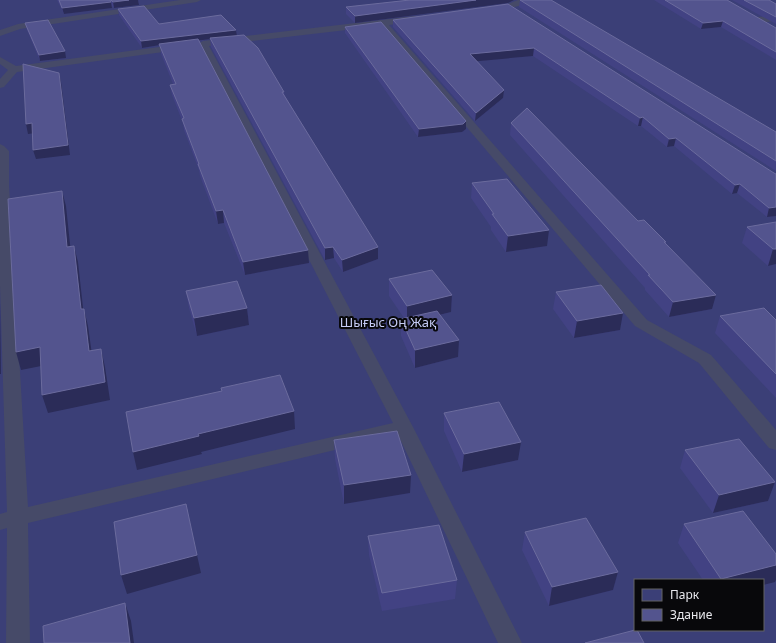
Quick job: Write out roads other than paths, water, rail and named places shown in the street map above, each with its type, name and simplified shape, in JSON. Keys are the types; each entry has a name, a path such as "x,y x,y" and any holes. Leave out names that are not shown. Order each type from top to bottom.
{"lane":[{"path":"0,33 18,27 197,0"},
{"path":"478,11 509,6 531,0"},
{"path":"509,6 522,15"},
{"path":"0,85 14,70 203,44 384,24 431,17"},
{"path":"770,27 755,18 776,18"},
{"path":"384,24 641,323 705,359 776,443"},
{"path":"203,44 404,427 510,643"},
{"path":"0,60 14,70"},
{"path":"0,148 3,151 4,192 9,520 18,643"},
{"path":"9,520 404,427"}],"park label":[{"name":"Шығыс Оң Жақ","path":"388,322"}]}
